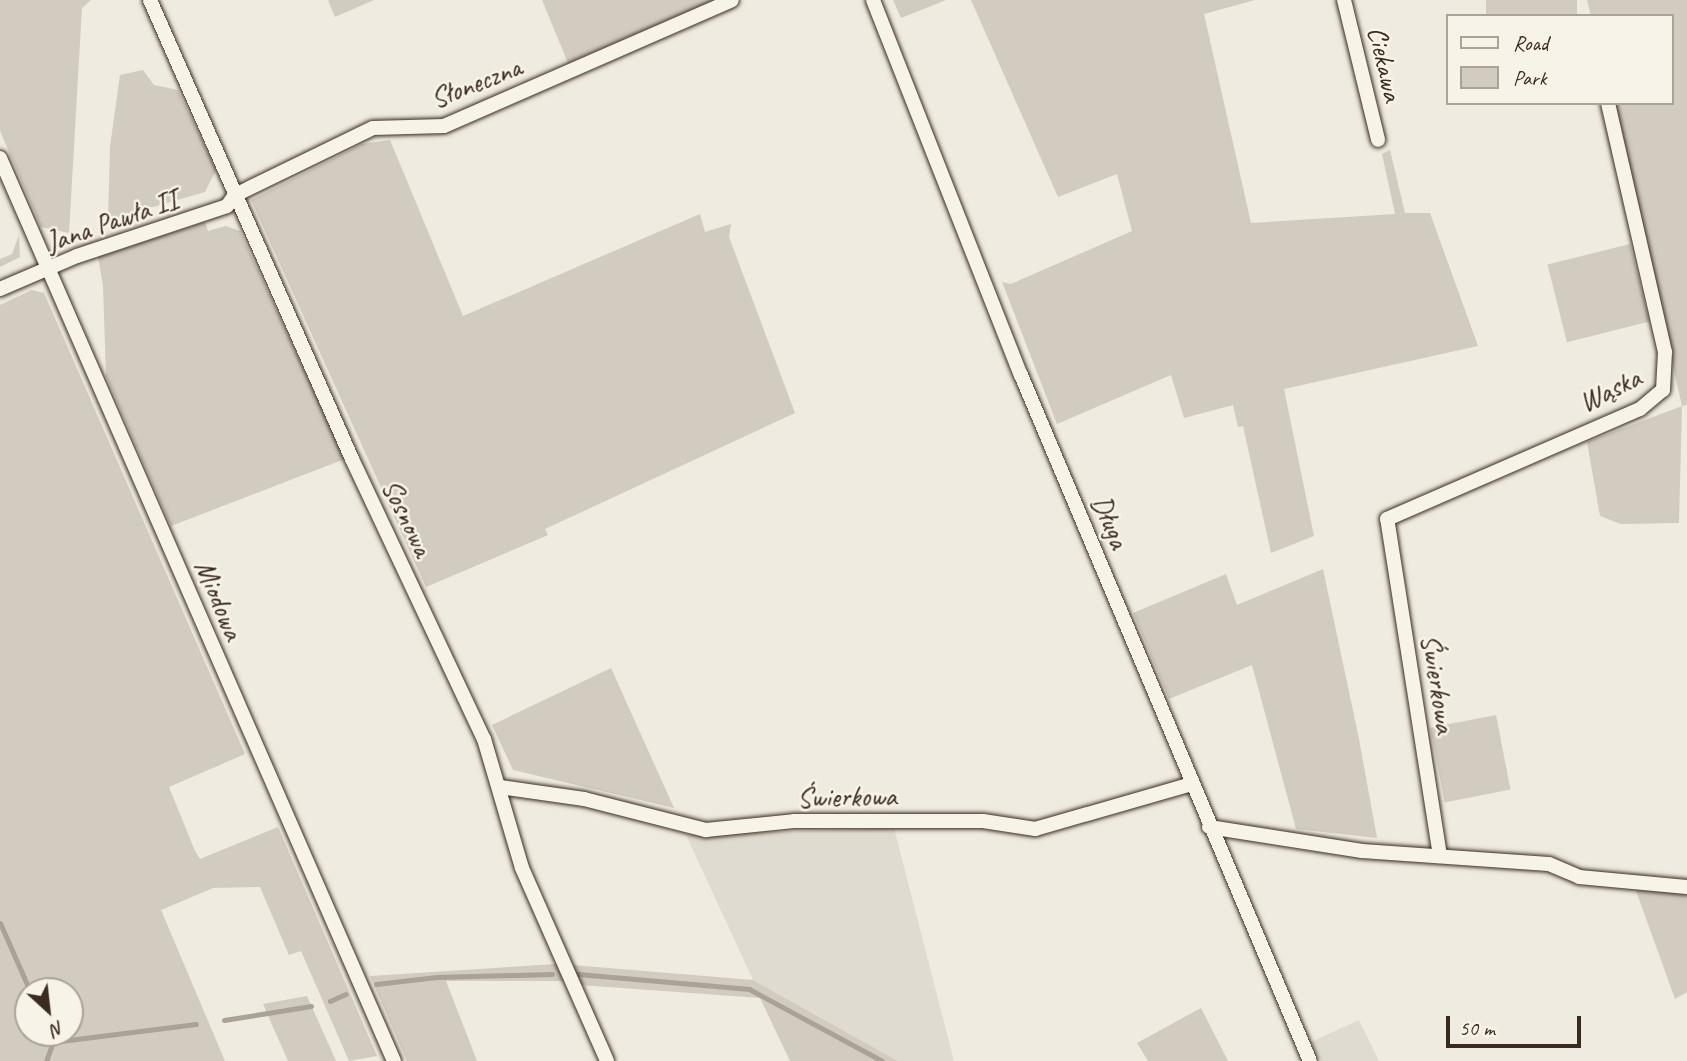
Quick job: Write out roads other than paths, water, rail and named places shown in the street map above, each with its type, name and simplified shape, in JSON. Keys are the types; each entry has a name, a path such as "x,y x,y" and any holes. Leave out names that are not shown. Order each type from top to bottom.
{"street":[{"name":"Sosnowa","path":"150,0 484,738 522,868 607,1061"},
{"name":"Słoneczna","path":"236,195 373,128 444,126 732,0"},
{"name":"Długa","path":"873,0 1021,375 1209,827 1310,1061"},
{"name":"Ciekawa","path":"1344,0 1378,140"},
{"name":"Wąska","path":"1387,519 1640,409 1663,390 1665,352 1608,105"},
{"name":"Miodowa","path":"0,158 394,1061"},
{"name":"Jana Pawła II","path":"0,289 48,268 227,206 236,195"},
{"name":"Świerkowa","path":"1387,519 1440,856"},
{"name":"Świerkowa","path":"500,787 584,799 706,830 808,821 983,821 1035,829 1192,784"},
{"path":"1209,827 1286,842 1549,864 1579,877 1687,887"}],"waterway":[{"path":"0,923 24,977"},
{"path":"376,984 437,977 552,974"},
{"path":"578,974 749,989 882,1061"},
{"path":"330,1001 346,994"},
{"path":"224,1020 311,1006"},
{"path":"84,1038 196,1024"},
{"path":"46,1061 51,1047"}]}
